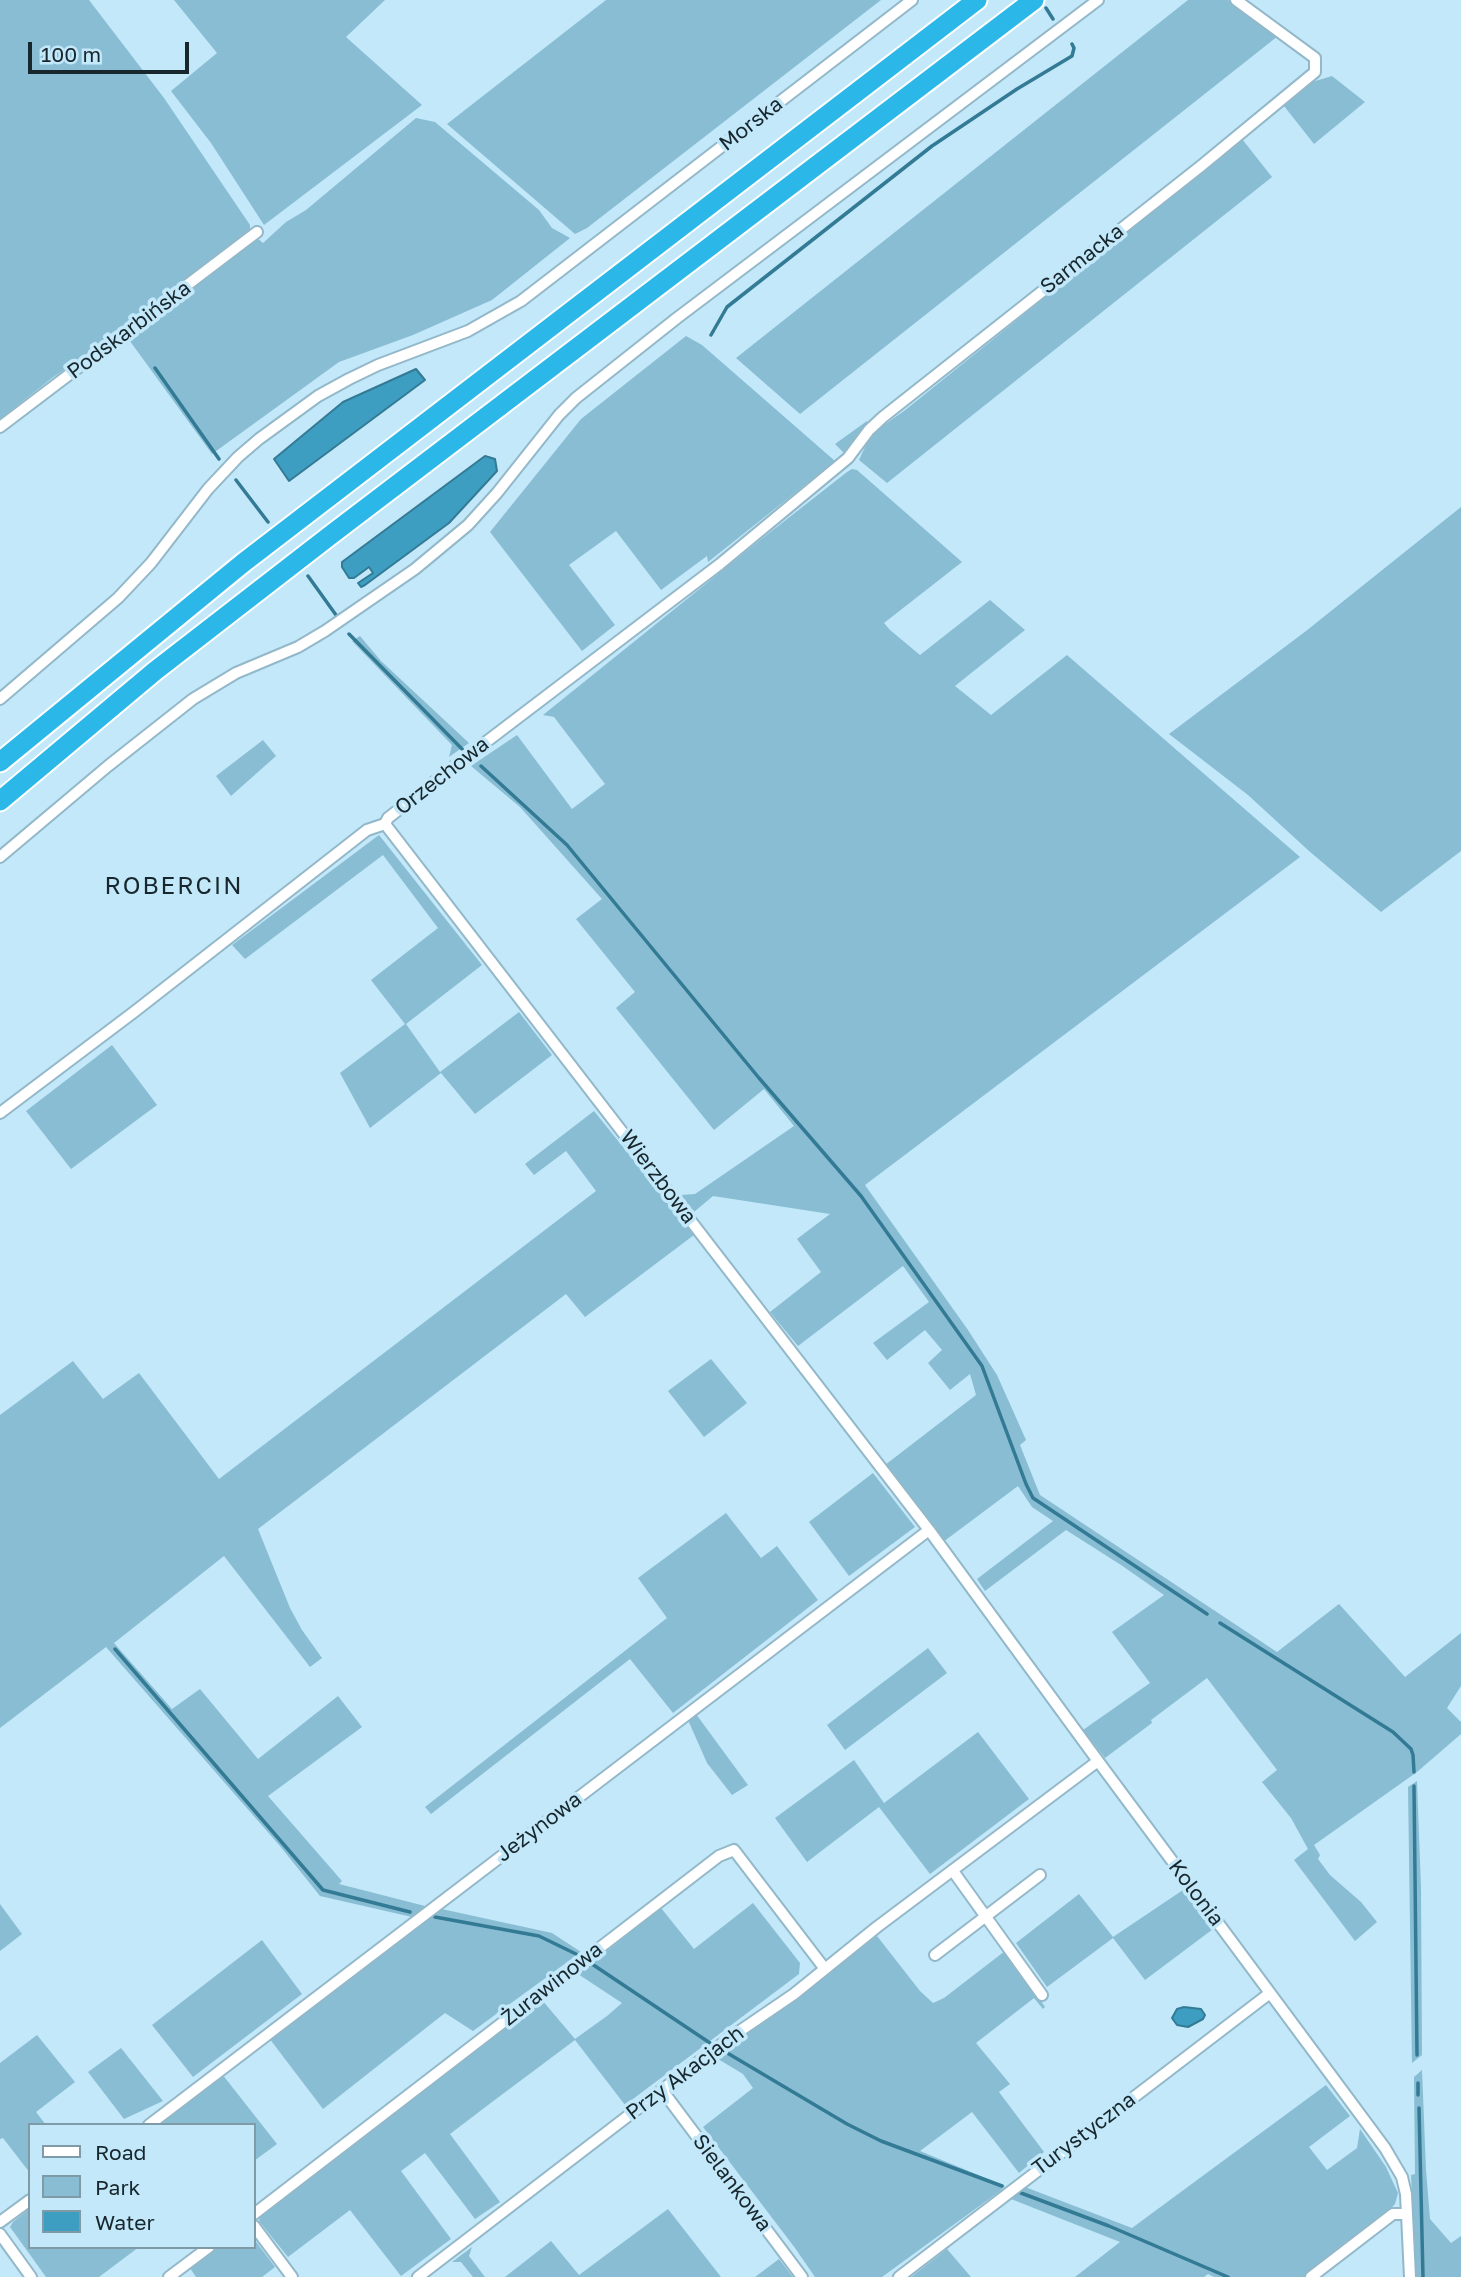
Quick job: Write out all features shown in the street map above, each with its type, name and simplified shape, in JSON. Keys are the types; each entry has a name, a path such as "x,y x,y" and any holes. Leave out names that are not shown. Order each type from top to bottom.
{"highway":[{"path":"0,762 243,563 977,0"},
{"path":"0,801 155,671 311,550 1034,0"}],"street":[{"name":"Morska","path":"0,699 127,589 208,489 259,439 318,396 349,379 378,365 458,335 521,301 912,0"},
{"path":"0,857 193,699 236,673 298,647 415,569 468,525 576,398 677,318 1098,0"},
{"name":"Sarmacka","path":"848,458 883,416 1201,166 1315,72 1315,58 1236,0"},
{"name":"Podskarbińska","path":"0,427 257,232"},
{"name":"Orzechowa","path":"0,1113 367,830 385,824 388,818 461,761 720,564 848,458"},
{"name":"Wierzbowa","path":"385,824 929,1530"},
{"name":"Kolonia","path":"929,1530 1396,2164 1402,2177 1407,2214 1410,2277"},
{"name":"Jeżynowa","path":"152,2123 929,1530"},
{"name":"Przy Akacjach","path":"418,2277 1098,1761"},
{"name":"Żurawinowa","path":"256,2212 719,1856 734,1850 824,1969"},
{"path":"953,1871 1042,1995"},
{"path":"935,1955 1040,1875"},
{"name":"Turystyczna","path":"899,2277 1270,1993"},
{"name":"Sielankowa","path":"662,2090 802,2277"},
{"path":"0,2222 28,2201"},
{"path":"1311,2277 1393,2214 1407,2214"},
{"path":"256,2229 292,2277"},
{"path":"0,2234 31,2277"},
{"path":"169,2277 206,2249"}],"green space":[{"path":"0,0 89,0 164,98 250,225 250,234 0,419"},
{"path":"174,0 385,0 346,37 422,105 264,225 211,143 171,91 217,53"},
{"path":"606,0 881,0 587,228 575,234 447,124"},
{"path":"1188,0 1228,0 1278,36 800,414 736,358"},
{"path":"1332,76 1365,102 1314,144 1284,106 1312,82"},
{"path":"416,118 435,122 539,210 552,228 570,238 492,300 413,335 339,362 212,454 127,337 257,238 263,243"},
{"path":"1242,139 1272,177 887,483 859,460 871,434 904,411"},
{"path":"686,336 702,345 835,461 708,562 707,556 661,590 616,531 569,565 615,625 582,651 490,532 581,419"},
{"path":"867,421 869,426 846,455 835,444"},
{"path":"852,469 857,470 962,562 884,623 890,630 920,655 990,600 1025,630 955,686 991,715 1067,655 1300,857 865,1185 997,1375 1026,1440 1020,1445 1040,1495 1277,1652 1339,1604 1405,1677 1461,1633 1461,1686 1447,1708 1461,1722 1461,1734 1417,1772 1314,1845 1320,1855 1318,1859 1330,1875 1361,1902 1377,1922 1355,1941 1294,1860 1308,1849 1291,1818 1262,1782 1277,1770 1207,1678 1105,1758 1083,1730 1150,1683 1112,1632 1164,1595 1066,1530 985,1591 977,1579 1053,1521 1032,1507 1018,1486 943,1542 885,1465 976,1395 970,1374 950,1390 928,1363 942,1350 925,1330 887,1360 873,1343 929,1302 903,1266 798,1346 770,1312 821,1272 797,1239 830,1214 713,1196 694,1212 681,1195 695,1194 794,1126 764,1089 714,1130 616,1008 635,992 576,919 602,899 520,807 471,766 517,735 572,809 605,784 554,717 543,715"},
{"path":"1461,507 1461,851 1381,912 1248,795 1169,734 1306,631"},
{"path":"360,636 381,661 469,743 449,757 452,745 352,641"},
{"path":"263,740 276,756 231,796 216,776"},
{"path":"379,835 482,965 406,1024 440,1072 519,1012 552,1055 475,1114 441,1073 370,1128 340,1073 405,1024 371,980 438,928 383,855 245,959 232,945"},
{"path":"112,1045 157,1105 71,1169 26,1111"},
{"path":"594,1111 694,1235 585,1317 566,1294 258,1529 290,1608 322,1658 310,1667 224,1556 114,1643 172,1709 200,1689 258,1759 338,1696 362,1727 268,1796 342,1881 339,1884 425,1906 412,1917 320,1896 280,1846 106,1647 0,1728 0,1415 73,1361 103,1399 139,1373 219,1479 596,1191 566,1151 534,1175 525,1164"},
{"path":"711,1359 747,1403 704,1437 668,1391"},
{"path":"873,1473 915,1527 849,1576 809,1522"},
{"path":"726,1513 761,1558 777,1546 818,1600 673,1713 630,1659 431,1814 425,1807 667,1618 638,1578"},
{"path":"928,1648 947,1673 845,1750 827,1725"},
{"path":"696,1714 748,1785 732,1795 707,1763 688,1720"},
{"path":"978,1732 1029,1799 930,1874 879,1807 807,1862 775,1818 854,1760 884,1803"},
{"path":"1417,1781 1422,2055 1412,2063 1408,1787"},
{"path":"1183,1890 1213,1929 1145,1980 1113,1938 1047,1987 1016,1943 1079,1894 1113,1937"},
{"path":"753,1903 800,1963 799,1974 625,2105 575,2040 492,2102 450,2134 500,2202 475,2219 425,2153 401,2171 451,2239 401,2276 350,2210 288,2257 259,2221 261,2214 542,2000 575,2039 607,2016 622,2003 578,1974 661,1908 694,1949"},
{"path":"0,1904 22,1934 0,1951"},
{"path":"437,1908 552,1933 581,1952 473,2031 445,2013 323,2109 269,2038"},
{"path":"877,1936 920,1991 933,2003 944,1998 1005,1951 1023,1974 1045,2007 1043,2009 1034,1998 976,2043 1010,2084 999,2092 1044,2152 1019,2173 972,2112 920,2151 1005,2186 882,2277 815,2277 703,2127 753,2088 743,2074 718,2059 716,2055"},
{"path":"262,1940 302,1994 193,2077 152,2025"},
{"path":"37,2035 75,2082 36,2112 44,2123 28,2123 28,2170 3,2138 0,2139 0,2063"},
{"path":"121,2048 163,2101 124,2119 88,2072"},
{"path":"1422,2070 1430,2219 1451,2243 1461,2236 1461,2277 1416,2277 1411,2175 1415,2174 1414,2077"},
{"path":"222,2074 277,2144 256,2160 256,2123 160,2123"},
{"path":"1326,2085 1350,2116 1309,2147 1327,2170 1357,2148 1360,2129 1386,2167 1398,2193 1395,2204 1380,2220 1304,2277 1214,2277 1208,2274 1204,2277 1075,2277 1120,2242 1011,2199 1025,2187 1132,2228"},
{"path":"668,2209 721,2277 505,2277 551,2241 579,2275"},
{"path":"28,2210 28,2249 136,2249 99,2277 46,2277 10,2227"},
{"path":"256,2242 275,2267 262,2277 196,2277 190,2268 215,2249 256,2249"},
{"path":"472,2247 469,2256 485,2277 473,2277 461,2262 452,2262"},
{"path":"947,2249 971,2277 911,2277"},
{"path":"779,2259 793,2277 755,2277"}],"water":[{"path":"416,369 425,380 289,481 274,459 343,402"},
{"path":"485,456 495,459 497,471 449,523 365,585 361,587 358,583 373,573 369,567 354,578 349,578 342,562"},
{"path":"1177,2009 1201,2009 1205,2015 1203,2019 1188,2027 1177,2025 1172,2018"}],"waterway":[{"path":"1046,8 1053,19"},
{"path":"711,335 727,307 932,146 1072,56 1072,44"},
{"path":"155,368 219,459"},
{"path":"236,480 268,522"},
{"path":"308,576 336,615"},
{"path":"349,634 463,750"},
{"path":"481,766 567,845 759,1078 861,1196 982,1366 1033,1498 1207,1614"},
{"path":"1220,1623 1393,1732 1411,1749 1414,1772"},
{"path":"115,1649 323,1890 410,1912"},
{"path":"1414,1786 1417,2055"},
{"path":"435,1917 539,1936 576,1954"},
{"path":"589,1962 710,2043"},
{"path":"729,2054 847,2124 881,2141 1002,2186"},
{"path":"1418,2083 1418,2095"},
{"path":"1419,2108 1423,2277"},
{"path":"1021,2193 1109,2226 1228,2277"}],"district":[{"name":"ROBERCIN","path":"174,886"}]}
